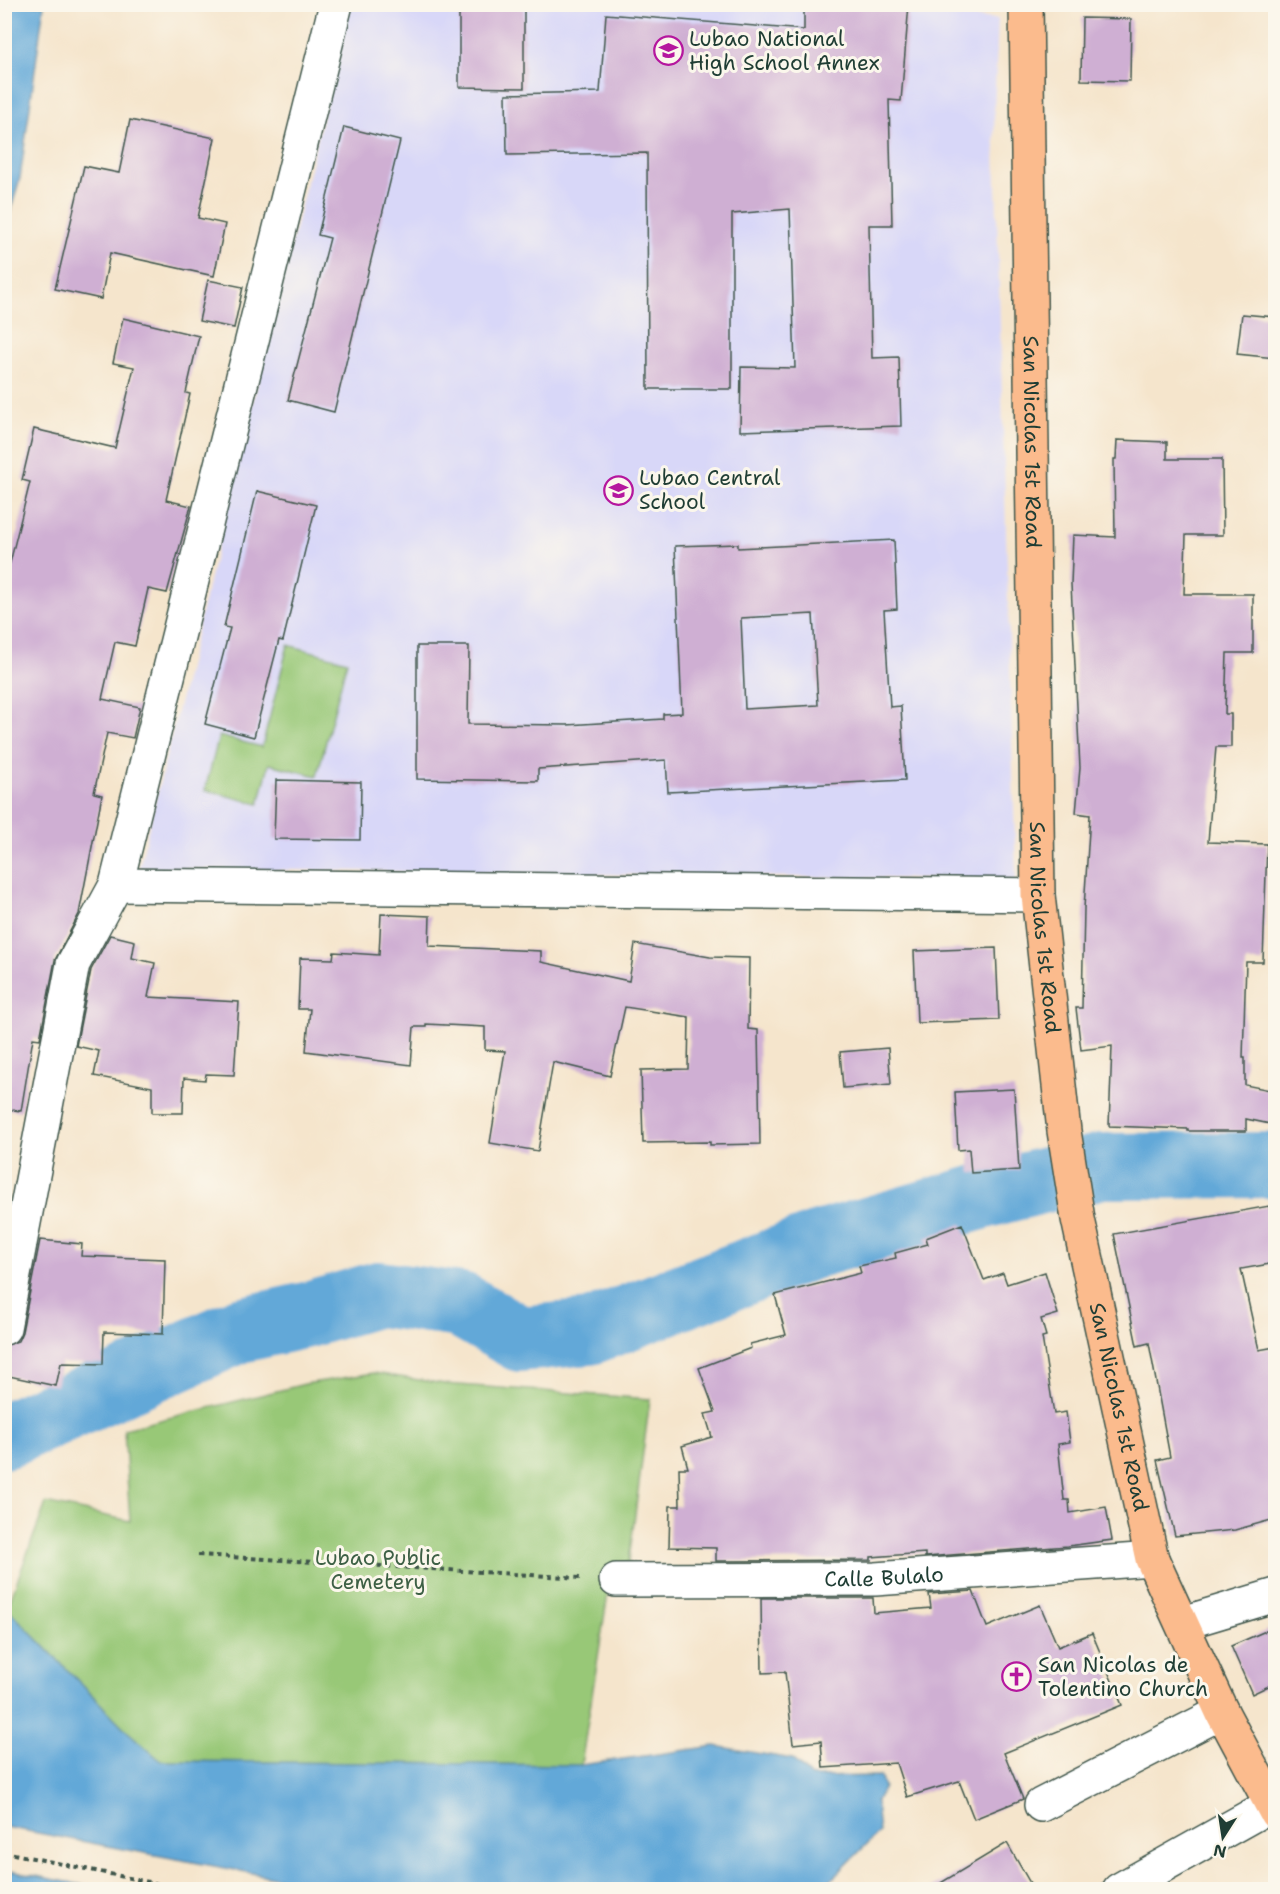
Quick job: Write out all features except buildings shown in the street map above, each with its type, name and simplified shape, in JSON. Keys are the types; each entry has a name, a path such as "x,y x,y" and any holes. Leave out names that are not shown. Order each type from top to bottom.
{"main road":[{"name":"San Nicolas 1st Road","path":"1026,4 1038,895 1064,1131 1078,1219 1152,1559 1222,1712 1273,1809"}],"street":[{"path":"4,1328 73,964 116,885 336,4"},
{"path":"116,885 1038,895"},
{"name":"Calle Bulalo","path":"616,1580 874,1579 1152,1559"},
{"path":"1183,1623 1275,1595"},
{"path":"1041,1805 1222,1712"},
{"path":"1119,1890 1273,1809"}],"path":[{"path":"198,1555 616,1580"},
{"path":"4,1852 187,1890"}],"shaded area":[{"name":"Lubao Central School","path":"796,4 998,19 994,113 1016,880 139,868 350,5"}],"green space":[{"path":"288,645 347,661 317,776 269,764 259,804 205,790 219,736 262,747"},
{"name":"Lubao Public Cemetery","path":"374,1373 445,1384 650,1399 628,1568 612,1568 581,1765 161,1761 128,1732 7,1608 46,1503 130,1521 124,1429 305,1384"}],"water":[{"path":"5,4 44,5 20,178 5,230"},
{"path":"5,1599 10,1600 7,1608 128,1732 161,1761 581,1765 715,1746 792,1759 811,1777 880,1776 884,1787 876,1802 879,1832 822,1889 337,1889 5,1827"},
{"path":"5,1870 103,1889 5,1889"}],"waterway":[{"path":"4,1436 240,1330 311,1314 378,1294 461,1305 520,1339 590,1332 816,1245 994,1193 1102,1166 1276,1165"}],"place":[{"name":"Lubao National High School Annex","path":"668,51"},
{"name":"Lubao Central School","path":"618,490"},
{"name":"San Nicolas de Tolentino Church","path":"1017,1677"}]}
